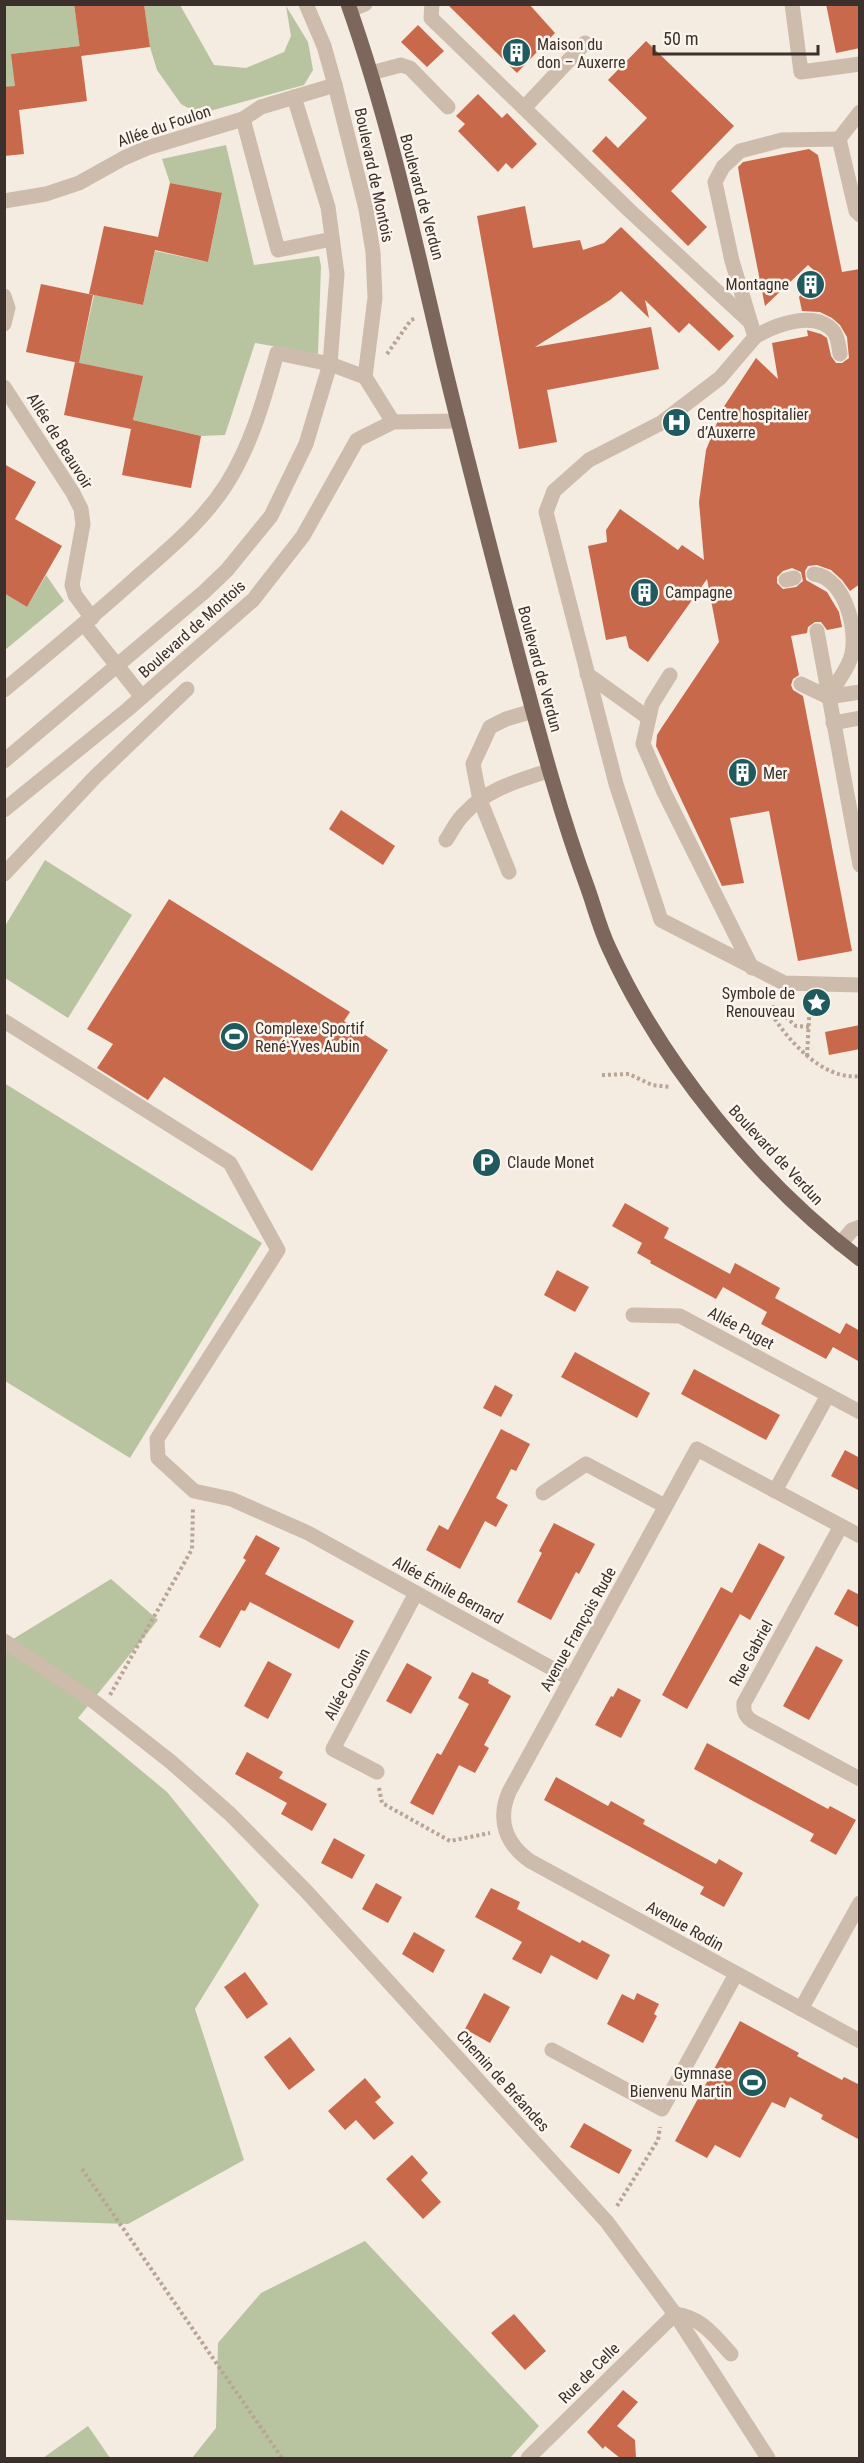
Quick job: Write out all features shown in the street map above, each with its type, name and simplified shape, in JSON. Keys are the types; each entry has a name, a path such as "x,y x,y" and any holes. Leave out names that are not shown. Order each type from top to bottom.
{"main road":[{"name":"Boulevard de Verdun","path":"349,7 371,73 548,771 561,815 609,947 647,1019 728,1134 772,1182 840,1244 860,1259"}],"street":[{"name":"Boulevard de Montois","path":"306,4 324,46 335,85 366,209 373,252 375,298 369,361 365,377"},
{"path":"349,7 365,4"},
{"path":"432,4 431,18 629,210 749,321"},
{"path":"792,4 801,72 860,64"},
{"path":"524,108 585,43"},
{"path":"371,73 401,65 410,68 448,107"},
{"name":"Allée du Foulon","path":"4,201 46,194 79,183 147,148 243,119 261,106 335,85"},
{"path":"4,761 118,666 227,570 271,516 306,444 330,364 337,274 328,207 294,97"},
{"path":"839,139 860,112"},
{"path":"243,119 278,250 332,239"},
{"path":"755,337 732,261 715,182 723,167 740,151 782,141 839,139"},
{"path":"839,139 856,211 860,215"},
{"path":"4,296 8,308 4,324"},
{"path":"840,354 836,333 829,327 812,321 798,321 771,327 755,337 720,378 661,423 589,460 554,491 546,512 616,784 662,920 784,983 860,985"},
{"path":"4,690 88,621 189,532 214,502 248,444 261,412 277,353 330,364 365,377 393,422"},
{"name":"Allée de Beauvoir","path":"4,387 74,493 81,509 81,539 72,585 75,595 88,621 142,697"},
{"name":"Boulevard de Montois","path":"4,810 142,697 253,600 303,536 357,440 393,422 458,421"},
{"path":"814,574 828,578 838,590 847,608 855,636 850,659 828,697"},
{"path":"817,631 860,866"},
{"path":"587,674 647,717"},
{"path":"670,675 652,704 647,717 643,744 679,809 752,968"},
{"path":"801,684 828,697 860,692"},
{"path":"4,874 95,777 187,688"},
{"path":"509,872 480,800 473,764 490,727 506,719 533,711"},
{"path":"833,723 860,718"},
{"path":"446,840 464,813 480,800 504,785 548,771"},
{"path":"4,1022 230,1163 278,1250 157,1439 158,1458 194,1491"},
{"path":"840,1244 852,1230 860,1227"},
{"name":"Allée Puget","path":"633,1315 680,1316 860,1412"},
{"path":"828,1395 775,1491 860,1536"},
{"name":"Avenue François Rude","path":"505,1830 504,1804 509,1792 697,1449 775,1491"},
{"path":"543,1493 586,1464 665,1506"},
{"name":"Allée Émile Bernard","path":"194,1491 231,1499 308,1533 571,1679"},
{"name":"Rue Gabriel","path":"841,1526 744,1702 743,1708 744,1714 752,1720 860,1779"},
{"name":"Allée Cousin","path":"377,1772 333,1749 416,1593"},
{"name":"Chemin de Bréandes","path":"4,1641 103,1708 171,1762 230,1814 306,1891 607,2222 675,2314 768,2458"},
{"name":"Avenue Rodin","path":"505,1830 519,1853 530,1861 860,2040"},
{"path":"801,2009 860,1903"},
{"path":"552,2050 662,2109 736,1974"},
{"path":"675,2314 691,2316 706,2326 731,2354"},
{"name":"Rue de Celle","path":"528,2458 675,2314"}],"path":[{"path":"369,361 383,360 411,320 432,309"},
{"path":"807,1056 810,997"},
{"path":"809,1027 796,1026 770,1006 769,1010 784,1034 807,1056 828,1069 852,1077 860,1076"},
{"path":"602,1075 628,1074 652,1085 672,1087"},
{"path":"103,1708 192,1549 194,1491"},
{"path":"377,1772 382,1803 450,1841 505,1830"},
{"path":"607,2222 658,2140 662,2109"},
{"path":"82,2169 282,2458"}],"green space":[{"path":"4,5 74,5 80,46 12,54 17,100 4,101"},
{"path":"144,5 180,5 214,65 246,68 284,52 291,36 286,6 308,42 313,70 304,85 199,114 181,104 157,70 150,47"},
{"path":"226,145 254,265 319,256 321,266 318,354 255,343 225,435 201,436 133,420 142,376 79,363 94,295 143,305 155,251 208,262 222,194 170,183 162,159"},
{"path":"46,575 64,601 5,650 5,593 27,607"},
{"path":"45,860 132,915 68,1018 5,978 5,926"},
{"path":"4,1083 262,1243 130,1458 5,1381"},
{"path":"111,1579 158,1620 78,1718 167,1792 259,1905 195,2009 244,2160 128,2224 5,2220 5,1644"},
{"path":"365,2241 539,2426 510,2458 192,2458 216,2428 218,2343 261,2293"},
{"path":"88,2426 110,2458 43,2458"}],"building":[{"path":"74,4 144,4 150,47 81,56"},
{"name":"Maison du don – Auxerre","path":"447,4 529,4 555,33 517,73"},
{"path":"826,4 860,4 860,48 836,53"},
{"path":"418,25 444,51 427,67 401,42"},
{"path":"646,41 734,126 671,191 707,227 688,246 592,151 606,136 618,148 647,118 608,80"},
{"path":"80,46 87,101 19,110 24,154 4,156 4,87 15,86 11,54"},
{"path":"478,94 502,118 507,113 537,144 512,169 506,163 498,172 458,131 465,124 456,116"},
{"path":"809,149 818,155 842,272 860,269 860,584 850,591 831,570 817,565 808,566 805,571 806,580 827,592 839,612 842,627 827,630 821,622 815,622 808,627 807,633 791,636 799,675 793,679 791,685 793,690 803,696 852,951 798,961 769,811 730,818 744,883 722,886 656,746 657,735 719,642 707,579 648,662 629,648 626,636 606,640 588,546 607,542 606,530 620,509 678,550 682,545 704,560 699,502 706,450 723,408 756,358 778,379 772,343 808,336 807,330 827,338 831,356 836,363 842,363 849,358 847,337 840,325 820,312 802,311 799,297 817,273 808,265 765,306 738,167 743,162","holes":["792,568 801,572 803,581 796,587 783,589 777,583 777,577 783,571"]},
{"path":"170,183 222,193 208,262 155,250 143,305 89,294 104,226 158,237"},
{"path":"525,206 533,248 580,240 583,250 604,243 621,227 734,336 719,351 689,323 679,333 645,300 649,318 621,291 535,347 651,327 659,369 547,390 557,442 519,449 477,216"},
{"path":"41,284 93,295 79,363 26,352"},
{"path":"75,362 143,376 133,420 201,436 191,488 122,475 131,429 64,415"},
{"path":"4,464 36,482 15,519 62,546 27,607 4,593"},
{"path":"341,810 395,846 383,865 329,829"},
{"name":"Complexe Sportif René-Yves Aubin","path":"169,899 350,1012 344,1021 388,1050 312,1171 164,1077 148,1100 97,1068 113,1044 87,1029"},
{"path":"860,1025 860,1049 829,1055 825,1032"},
{"path":"625,1203 669,1228 664,1238 730,1274 735,1263 780,1288 775,1298 840,1334 846,1323 860,1331 860,1362 833,1347 826,1359 761,1324 767,1312 723,1287 716,1299 650,1263 651,1261 637,1253 642,1243 612,1226"},
{"path":"557,1270 589,1287 575,1312 544,1295"},
{"path":"575,1352 650,1393 637,1418 561,1377"},
{"path":"694,1369 780,1415 766,1440 681,1394"},
{"path":"495,1385 513,1395 501,1417 483,1408"},
{"path":"501,1429 530,1444 516,1471 511,1469 496,1498 508,1505 496,1527 485,1521 460,1569 426,1550 439,1525 448,1530"},
{"path":"845,1450 860,1458 860,1491 831,1476"},
{"path":"554,1523 595,1544 579,1574 576,1572 551,1620 517,1602 542,1553 539,1551"},
{"path":"256,1535 280,1548 265,1574 354,1621 339,1649 250,1602 245,1611 241,1610 220,1648 199,1637 246,1560 243,1558"},
{"path":"759,1543 785,1557 750,1620 740,1614 687,1709 662,1695 721,1587 732,1593"},
{"path":"848,1589 860,1595 860,1628 834,1614"},
{"path":"816,1646 843,1660 809,1720 783,1706"},
{"path":"268,1661 292,1674 268,1719 244,1706"},
{"path":"407,1663 432,1677 411,1714 386,1701"},
{"path":"472,1672 489,1680 488,1683 511,1696 484,1745 489,1748 475,1773 459,1765 433,1815 410,1803 437,1753 441,1755 469,1704 458,1698"},
{"path":"618,1688 641,1700 621,1738 595,1725"},
{"path":"707,1743 828,1809 830,1806 856,1820 836,1855 810,1841 814,1834 694,1769"},
{"path":"247,1752 283,1772 279,1778 327,1804 312,1831 281,1814 287,1803 235,1774"},
{"path":"556,1777 608,1806 611,1801 645,1820 643,1824 716,1864 719,1859 743,1873 724,1907 700,1894 704,1887 544,1800"},
{"path":"334,1838 365,1855 352,1879 321,1863"},
{"path":"376,1883 402,1897 388,1923 362,1909"},
{"path":"491,1888 520,1902 517,1909 580,1943 582,1940 610,1955 597,1980 551,1955 541,1974 512,1959 522,1942 475,1917"},
{"path":"414,1932 445,1950 433,1973 402,1954"},
{"path":"245,1972 268,2004 247,2019 224,1987"},
{"path":"484,1993 510,2007 490,2043 465,2029"},
{"path":"637,1993 659,2004 654,2014 657,2016 643,2043 607,2024 622,1994 634,2000"},
{"name":"Gymnase Bienvenu Martin","path":"740,2021 799,2053 797,2056 842,2080 844,2077 860,2085 860,2140 821,2119 823,2115 790,2097 785,2108 772,2102 740,2158 715,2145 707,2158 675,2141"},
{"path":"290,2037 315,2070 289,2090 264,2057"},
{"path":"365,2078 381,2097 375,2102 394,2123 374,2140 356,2120 345,2130 328,2111"},
{"path":"584,2123 632,2150 619,2174 570,2147"},
{"path":"412,2155 428,2173 421,2180 441,2202 423,2219 386,2179"},
{"path":"514,2314 546,2351 525,2370 491,2333"},
{"path":"623,2390 638,2402 617,2426 635,2440 636,2458 620,2458 605,2446 603,2449 587,2432"}],"place":[{"name":"Maison du don – Auxerre","path":"516,53"},
{"name":"Montagne","path":"810,284"},
{"name":"Centre hospitalier d’Auxerre","path":"676,423"},
{"name":"Campagne","path":"644,592"},
{"name":"Mer","path":"742,773"},
{"name":"Symbole de Renouveau","path":"816,1002"},
{"name":"Complexe Sportif René-Yves Aubin","path":"234,1037"},
{"name":"Claude Monet","path":"486,1162"},
{"name":"Gymnase Bienvenu Martin","path":"753,2082"}]}
